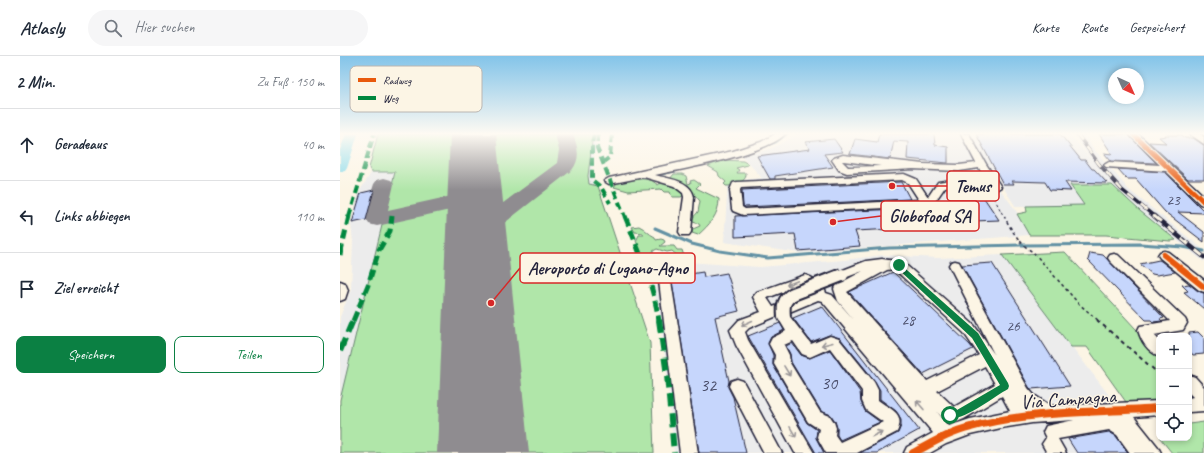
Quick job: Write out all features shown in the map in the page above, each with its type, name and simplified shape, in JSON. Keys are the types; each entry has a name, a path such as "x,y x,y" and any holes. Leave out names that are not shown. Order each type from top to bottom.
{"street":[{"path":"609,181 645,175 738,153"},
{"path":"975,153 996,187"},
{"path":"1153,153 1204,202"},
{"path":"909,167 843,158 837,160 842,168 847,170 909,167 965,168 981,164"},
{"path":"1109,164 1169,168"},
{"path":"645,175 678,184 687,189 689,197 685,232"},
{"path":"929,203 743,212 737,209 735,188 739,185 904,177 912,181 921,197 929,203 943,227"},
{"path":"929,203 942,184 990,177"},
{"path":"1164,255 1204,287"},
{"path":"1114,258 1180,323 1178,326 1146,330 1145,333 1156,346"},
{"path":"795,334 777,342 776,344 782,355 782,364 814,417 824,422 828,428 826,437 835,451 843,451 891,426 891,421 885,412 873,406 870,402 870,390 834,343 830,342 810,351 805,348 784,317 783,305 790,295 874,263 896,264 975,336 988,356 1022,417"},
{"path":"889,264 842,288 840,292 843,298 925,390 952,416 973,406 1005,386"},
{"path":"954,265 1022,393 1028,401 1042,407 1048,415"},
{"path":"766,315 768,311 760,296 800,280 807,280 824,296 946,435"},
{"path":"665,281 689,453"},
{"path":"340,286 340,296"},
{"path":"805,453 737,333 737,330 740,326 766,315 815,296 824,296"},
{"path":"925,390 988,356"},
{"path":"1192,385 1204,398"},
{"path":"737,386 773,453"},
{"path":"1192,405 1204,404"},
{"path":"973,406 986,422"},
{"name":"Via Campagna","path":"913,453 946,435 972,425 986,422 1022,417 1120,412 1156,408"},
{"name":"Via Campagna","path":"1120,412 1152,453"},
{"path":"1053,443 1109,422 1115,423 1122,428 1140,453"}],"path":[{"path":"996,187 990,190 1011,229 1021,240 1025,248 1033,252 1079,304 1156,371"}],"shaded area":[{"path":"373,153 594,153 591,175 650,343 654,453 340,453 340,317 351,289 353,242 351,224 359,192 371,173 369,168"},
{"path":"756,153 975,153 981,164 1015,209 1029,235 799,253 724,242 728,181 762,178 742,156"},
{"path":"980,153 1085,153 1092,161 1086,153 1097,153 1129,190 1204,250 1204,262 1140,211 1112,185 1070,185 1084,205 1016,207"},
{"path":"883,255 938,258 1002,255 1153,453 674,453 667,375 659,314 643,259 760,267"}],"green space":[{"path":"373,153 456,153 455,194 439,203 387,214 385,213 395,172 371,172 369,168"},
{"path":"492,153 591,153 588,176 589,184 598,186 650,343 654,453 522,453"},
{"path":"724,160 743,161 748,164 736,168 739,170 737,173 746,173 746,176 742,181 735,183 734,186 726,186 724,184 726,182 719,176 718,172 708,166"},
{"path":"674,174 682,174 686,176 688,184 691,183 690,181 694,180 700,184 696,188 719,199 719,205 715,215 698,235 692,233 693,229 700,226 699,224 690,221 698,212 700,201 687,186 670,179"},
{"path":"634,178 651,180 658,185 662,182 676,184 686,194 681,197 672,197 670,192 664,192 661,189 628,191 614,187 618,181"},
{"path":"1070,185 1112,185 1140,211 1176,240 1170,241 1106,235 1029,235 1017,214 1027,212 1026,206 1084,205"},
{"path":"440,209 455,211 452,453 340,453 340,400 383,221"},
{"path":"639,226 655,237 656,240 664,240 665,242 660,246 674,246 677,250 682,250 684,256 679,257 672,251 667,252 657,249 653,251 653,255 644,257 636,241 639,235 644,235 643,233 635,232 632,227"},
{"path":"1065,252 1156,351 1156,401 1126,402 1087,347 1071,347 1002,255"},
{"path":"1204,422 1204,453 1172,453 1162,441 1192,441 1192,424"}],"building":[{"path":"783,153 838,153 824,154 833,167 775,176 775,179 770,179 757,156"},
{"path":"850,153 891,153 890,159 850,154"},
{"path":"907,153 948,153 948,163 907,159"},
{"path":"986,153 1075,153 1081,160 1085,160 1107,183 1065,182 1071,191 1050,190 1045,182 1012,181 1014,184 1003,184"},
{"path":"1104,153 1112,154 1111,153 1146,153 1156,163 1111,161"},
{"path":"1160,153 1204,153 1204,179 1188,179"},
{"path":"1118,169 1165,172 1204,211 1204,213 1178,212 1204,232 1204,242 1165,212 1136,179 1127,179"},
{"path":"901,182 910,199 743,206 742,190"},
{"path":"968,185 976,186 999,220 974,221 954,187"},
{"path":"374,190 366,220 352,223 361,193"},
{"path":"924,208 934,227 855,231 860,246 798,251 795,234 735,237 735,216"},
{"path":"1090,253 1103,255 1164,318 1160,319 1162,321 1153,322 1151,320 1146,320 1088,260"},
{"path":"1159,260 1175,272 1157,275 1152,274 1140,264"},
{"path":"992,263 1070,386 1031,389 1029,387 962,265"},
{"path":"703,272 704,277 727,273 739,311 715,317 729,381 728,387 733,397 746,453 699,453 671,277"},
{"path":"893,272 973,349 923,374 849,292"},
{"path":"1189,284 1198,291 1204,293 1204,309 1184,292 1188,291 1182,285"},
{"path":"822,306 919,430 877,453 860,453 898,433 901,426 901,419 896,411 880,399 880,390 875,381 840,338 829,335 811,342 793,318"},
{"path":"780,323 784,330 771,337 768,343 773,355 773,365 807,423 817,430 816,438 824,453 816,453 748,336"},
{"path":"1198,332 1204,338 1204,354 1193,355 1192,354 1192,333 1189,333"},
{"path":"792,343 801,355 809,358 830,350 860,392 861,402 865,411 880,422 840,440 837,435 835,421 831,415 821,411 791,362 790,354 786,346"},
{"path":"1109,432 1116,436 1128,453 1077,453 1068,439"}],"waterway":[{"path":"340,168 345,153"},
{"path":"658,175 676,171"},
{"path":"655,228 692,244 720,251 768,258 889,248 1021,245 1140,244 1183,247 1204,251"}],"taxiway":[{"path":"476,234 565,166 569,153"},
{"path":"384,184 375,216 377,219 474,198"}],"runway":[{"path":"474,153 483,453"}],"railway":[{"path":"1091,153 1122,190 1155,217"},
{"path":"1154,216 1204,257"}],"marked path":[{"path":"340,255 347,224 368,153"},
{"path":"592,153 592,180 601,187 610,203"},
{"path":"599,153 643,259 655,296 667,375 674,453"},
{"path":"602,163 610,157 610,153"},
{"path":"340,351 368,285 379,250 390,231 392,216"},
{"path":"646,267 665,281"}],"cycle path":[{"path":"1152,153 1204,202"},
{"path":"1164,255 1204,287"},
{"path":"913,453 941,438 970,427 1001,420 1064,413 1156,408"}],"place":[{"name":"Temus","path":"892,186"},
{"name":"Globofood SA","path":"833,222"},
{"name":"Aeroporto di Lugano-Agno","path":"491,303"}],"route":[{"path":"899,265 975,336 1005,386 958,414 952,416 950,415"}]}
